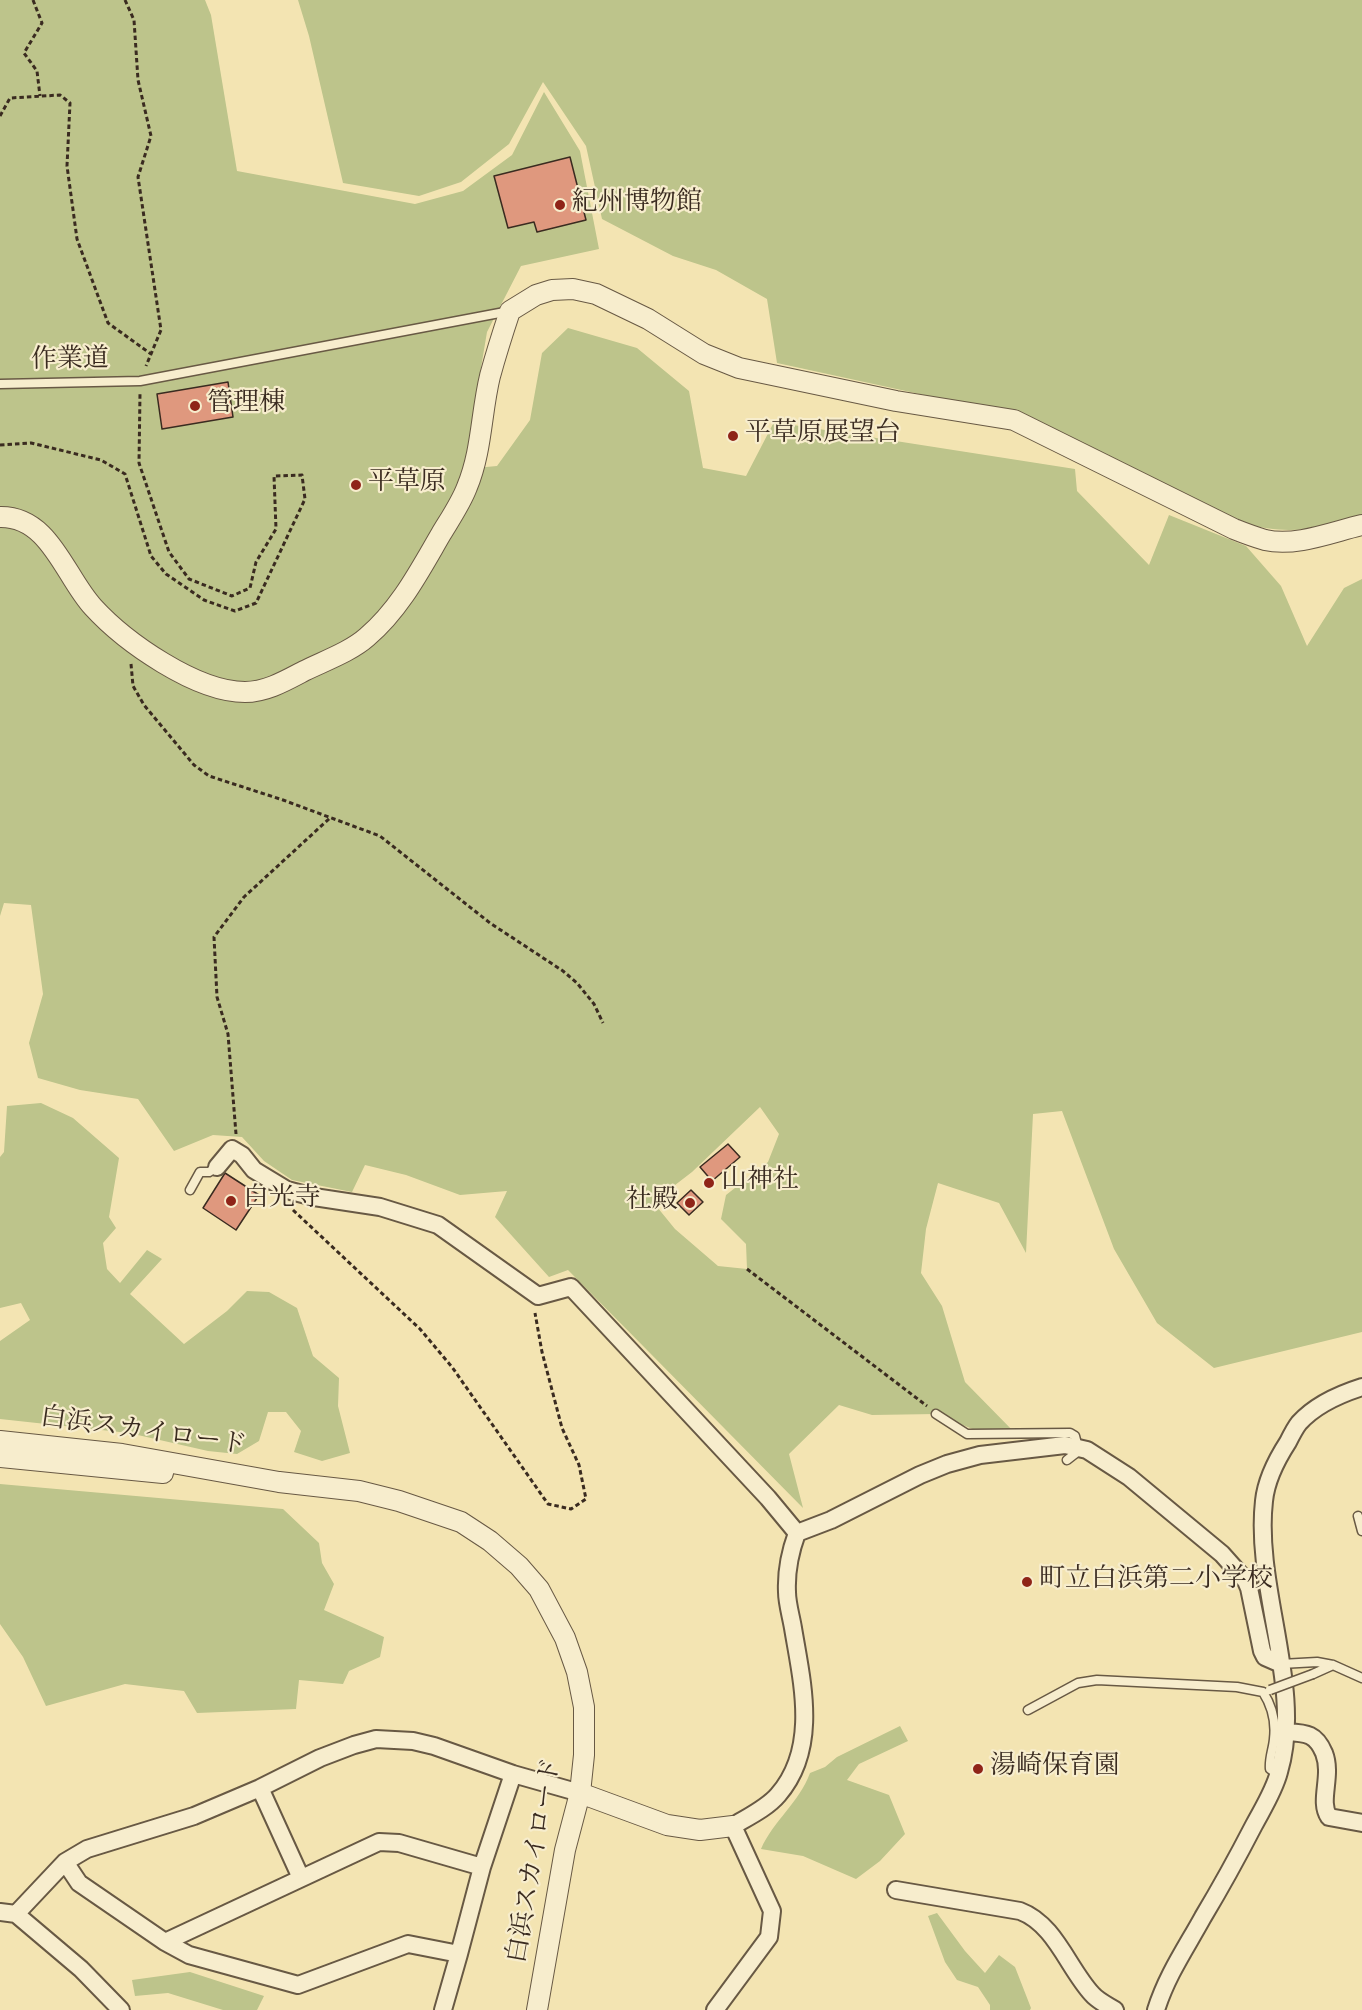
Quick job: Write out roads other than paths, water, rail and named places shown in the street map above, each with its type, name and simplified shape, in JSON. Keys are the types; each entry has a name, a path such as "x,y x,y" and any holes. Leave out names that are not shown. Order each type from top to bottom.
{"street":[{"path":"0,518 20,521 33,527 43,536 92,606 128,640 192,677 229,691 264,690 367,638 394,610 467,488 478,453 490,377 510,311 536,295 552,290 573,290 596,294 648,319 704,354 740,368 896,401 1014,420 1234,529 1266,540 1281,542 1300,540 1362,525"},
{"path":"217,1167 232,1149 242,1155 254,1170 287,1190 314,1197 380,1207 438,1225 538,1296 571,1287 768,1498 797,1533"},
{"path":"1156,2010 1171,1970 1244,1845 1279,1775 1287,1732 1281,1664 1267,1576 1263,1530 1264,1500 1272,1473 1300,1423 1319,1406 1347,1392 1362,1388"},
{"name":"白浜スカイロード","path":"0,1441 123,1454 279,1482 359,1491 437,1512 461,1522 490,1541 519,1566 539,1589 565,1638 577,1672 584,1707 584,1755 580,1793 565,1850 537,2010"},
{"path":"121,2010 81,1969 8,1913 65,1862 87,1850 194,1816 260,1788 320,1758 354,1745 376,1739 413,1741 435,1746 513,1774 580,1793 667,1825 700,1830 734,1826 758,1811 778,1796 797,1762 804,1740 805,1714 800,1670 787,1593 788,1566 797,1533 831,1520 920,1475 947,1464 980,1455 1042,1446 1065,1445 1073,1454 1087,1450 1129,1477 1222,1554 1246,1581 1249,1588 1265,1657 1281,1664"},
{"name":"白浜スカイロード","path":"0,1456 236,1481 279,1482"},
{"path":"1287,1732 1299,1732 1314,1737 1320,1742 1329,1773 1324,1806 1329,1817 1362,1823"},
{"path":"443,2010 482,1867 513,1774"},
{"path":"260,1788 301,1878"},
{"path":"715,2010 769,1937 772,1911 734,1826"},
{"path":"165,1942 379,1842 399,1843 482,1867"},
{"path":"65,1862 79,1883 165,1942 189,1955 298,1985 408,1944 459,1954"},
{"path":"896,1890 1029,1914 1042,1924 1094,1996 1115,2010"}],"lane":[{"name":"作業道","path":"0,384 140,381 510,311"},
{"path":"190,1190 200,1172 209,1172 217,1167"},
{"path":"936,1414 967,1434 1070,1432 1075,1436 1073,1454"},
{"path":"1358,1516 1362,1531"},
{"path":"1281,1664 1317,1662 1333,1665 1362,1678"},
{"path":"1028,1710 1078,1683 1097,1680 1267,1691 1333,1665"},
{"path":"1267,1691 1275,1720 1269,1761 1270,1769 1279,1775"}],"place":[{"name":"紀州博物館","path":"560,205"},
{"name":"管理棟","path":"195,406"},
{"name":"平草原展望台","path":"733,436"},
{"name":"平草原","path":"356,485"},
{"name":"山神社","path":"709,1183"},
{"name":"白光寺","path":"231,1201"},
{"name":"社殿","path":"690,1203"},
{"name":"町立白浜第二小学校","path":"1027,1582"},
{"name":"湯崎保育園","path":"978,1769"}]}
